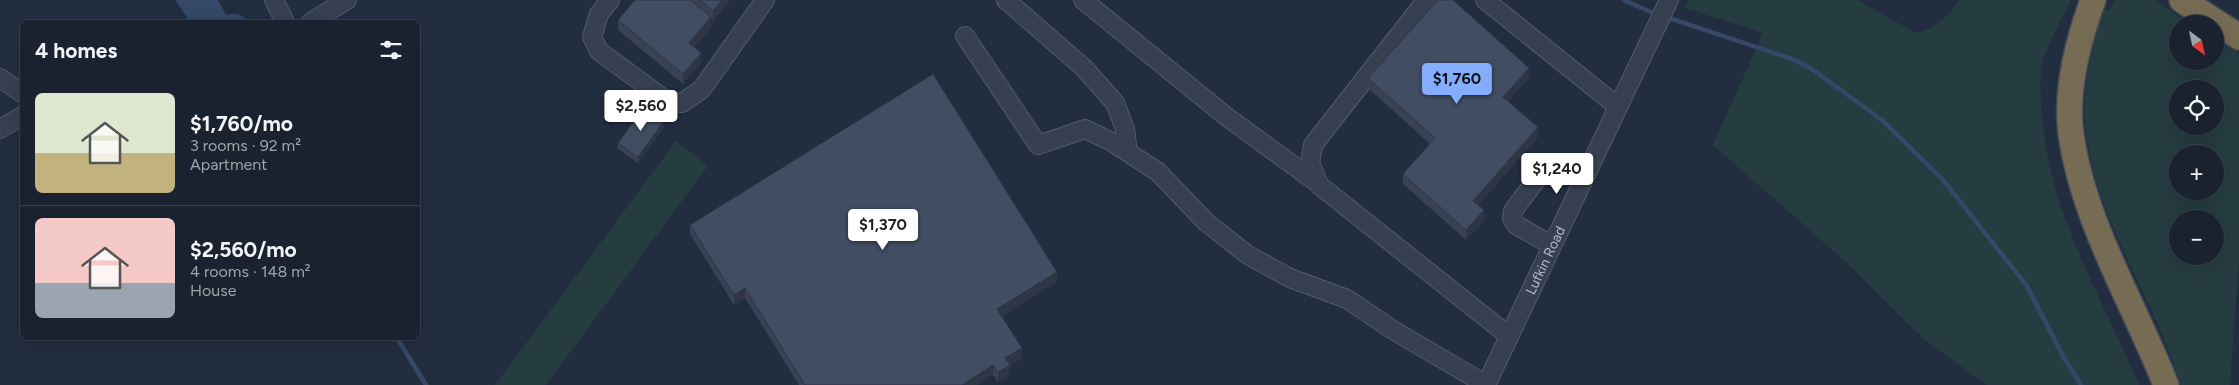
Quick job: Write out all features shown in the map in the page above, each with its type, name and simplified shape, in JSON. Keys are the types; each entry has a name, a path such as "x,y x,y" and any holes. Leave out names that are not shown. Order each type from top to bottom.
{"highway":[{"path":"2093,0 2073,74 2070,102 2071,133 2081,183 2106,247 2166,385"},
{"path":"2182,0 2235,34"}],"street":[{"path":"274,0 284,20"},
{"path":"314,20 347,0"},
{"path":"610,0 600,14 592,37 599,51 667,102 682,103 702,90 765,0"},
{"path":"1006,0 1084,68 1116,103 1125,129 1128,152"},
{"path":"1083,0 1227,117 1319,185 1509,336"},
{"path":"1319,185 1310,162 1313,145 1421,7 1431,0"},
{"path":"1485,0 1617,106"},
{"name":"Lufkin Road","path":"1486,385 1669,0"},
{"path":"966,36 1038,145 1085,129 1112,142 1158,172 1206,222 1248,255 1290,278 1347,299 1393,330 1486,385"},
{"path":"0,78 20,92"},
{"path":"0,129 20,117"},
{"path":"1551,245 1516,224 1512,218 1513,211 1548,164 1559,163 1583,178"}],"green space":[{"path":"1688,0 1857,0 1916,33 1936,25 1960,0 2071,0 2051,41 2042,66 2041,104 2049,162 2069,228 2139,385 1988,385 1925,340 1838,255 1713,145 1763,33 1685,8"},
{"path":"2115,0 2153,0 2177,15 2169,15 2169,70 2224,70 2224,45 2239,54 2239,259 2230,385 2181,385 2160,329 2119,241 2100,194 2088,144 2085,104 2089,63 2102,10 2111,10"},
{"path":"676,141 708,166 546,385 495,385"}],"water":[{"path":"175,0 218,0 226,15 238,14 246,20 189,20"}],"building":[{"path":"635,0 690,0 711,17 689,43 701,53 683,74 618,20"},
{"path":"700,0 722,0 713,11"},
{"path":"1438,0 1453,0 1529,68 1503,97 1538,127 1473,201 1484,210 1466,230 1403,174 1435,138 1368,78"},
{"path":"933,74 1057,272 997,309 1022,348 1005,358 1010,365 998,372 993,365 962,385 805,385 745,288 734,295 690,225"},
{"path":"644,107 664,121 638,157 618,143"}],"waterway":[{"path":"1624,0 1658,15"},
{"path":"1666,17 1792,59 1812,69 1882,120 1943,180 2027,286 2064,358 2081,385"},
{"path":"398,340 426,385"}]}
